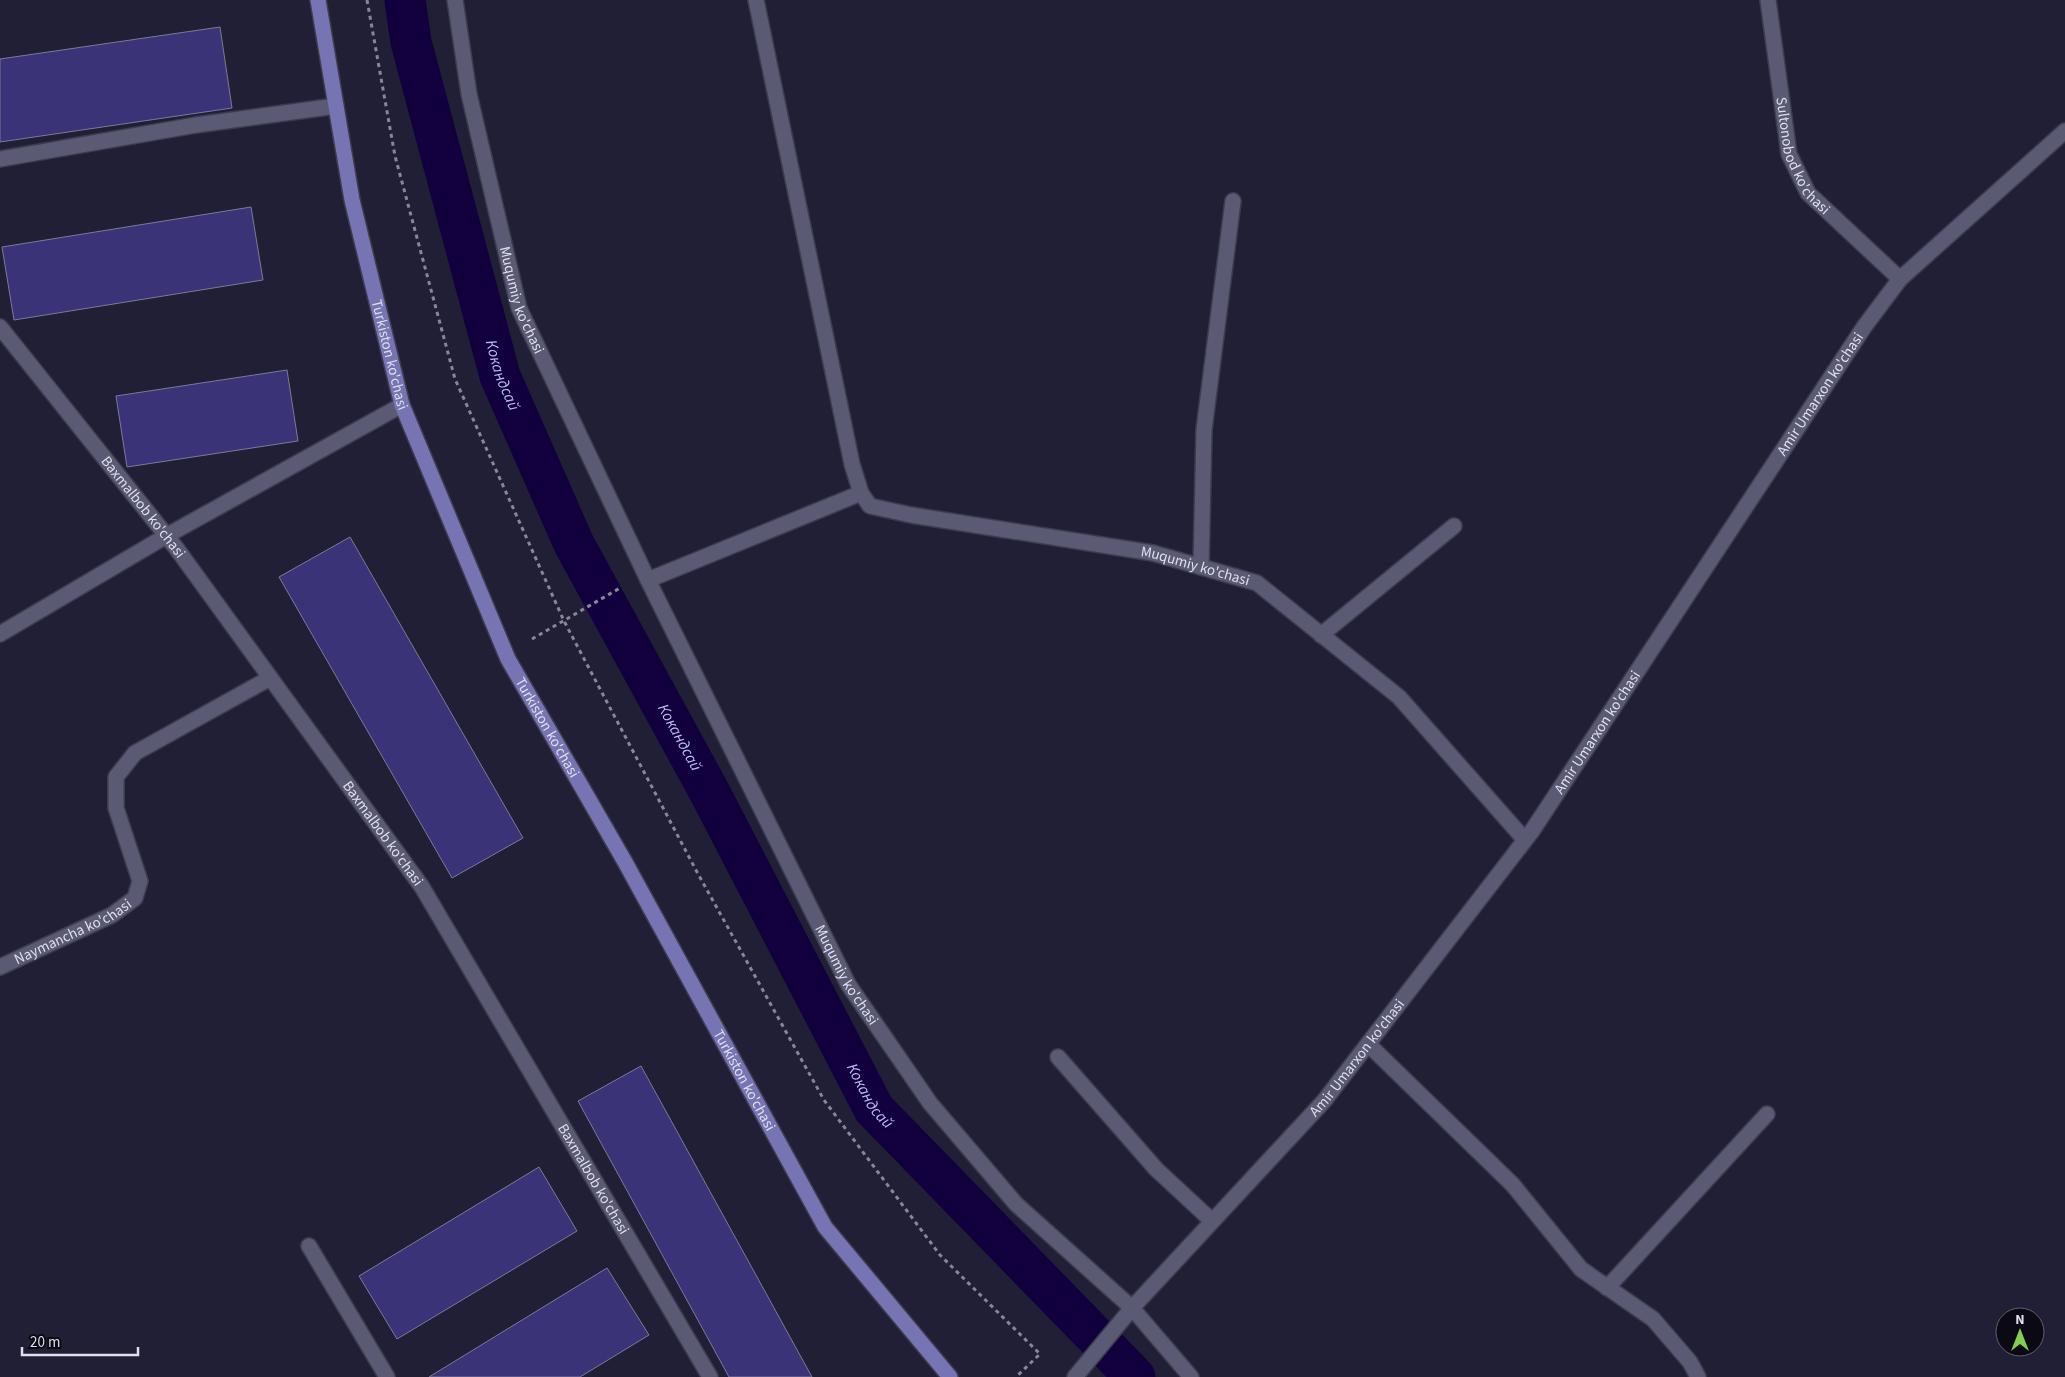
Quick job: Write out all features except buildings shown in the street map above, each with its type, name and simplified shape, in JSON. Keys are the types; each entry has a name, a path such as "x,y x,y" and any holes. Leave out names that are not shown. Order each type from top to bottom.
{"main road":[{"name":"Turkiston ko'chasi","path":"318,0 352,200 402,405 508,659 625,862 825,1227 950,1377"}],"street":[{"name":"Muqumiy ko'chasi","path":"455,0 469,94 519,308 648,580 848,984 930,1103 1016,1204 1132,1308 1191,1377"},
{"path":"648,580 861,494 852,464 756,0"},
{"name":"Sultonobod ko'chasi","path":"1768,0 1789,154 1808,193 1900,279"},
{"path":"0,159 196,125 336,106"},
{"name":"Amir Umarxon ko'chasi","path":"1075,1377 1132,1308 1324,1101 1525,840 1864,327 1900,279 2065,131"},
{"path":"1201,567 1204,430 1233,201"},
{"name":"Baxmalbob ko'chasi","path":"0,328 166,536 422,887 710,1377"},
{"path":"0,634 166,536 402,405"},
{"name":"Muqumiy ko'chasi","path":"861,494 870,506 911,515 1153,553 1257,583 1399,697 1525,840"},
{"path":"1321,635 1454,526"},
{"name":"Naymancha ko'chasi","path":"0,967 112,915 135,898 140,881 116,808 116,777 135,752 270,678"},
{"path":"1368,1044 1513,1185 1581,1269 1653,1319 1690,1362 1698,1377"},
{"path":"1058,1057 1156,1169 1212,1221"},
{"path":"1607,1288 1767,1114"},
{"path":"309,1246 387,1377"}],"path":[{"path":"367,0 395,156 455,379 564,621 697,872 824,1100 940,1255 1040,1354 1018,1375"},
{"path":"532,639 627,584"}],"waterway":[{"name":"Кокандсай","path":"405,0 411,42 500,376 574,544 710,793 874,1109 1135,1377"}]}
